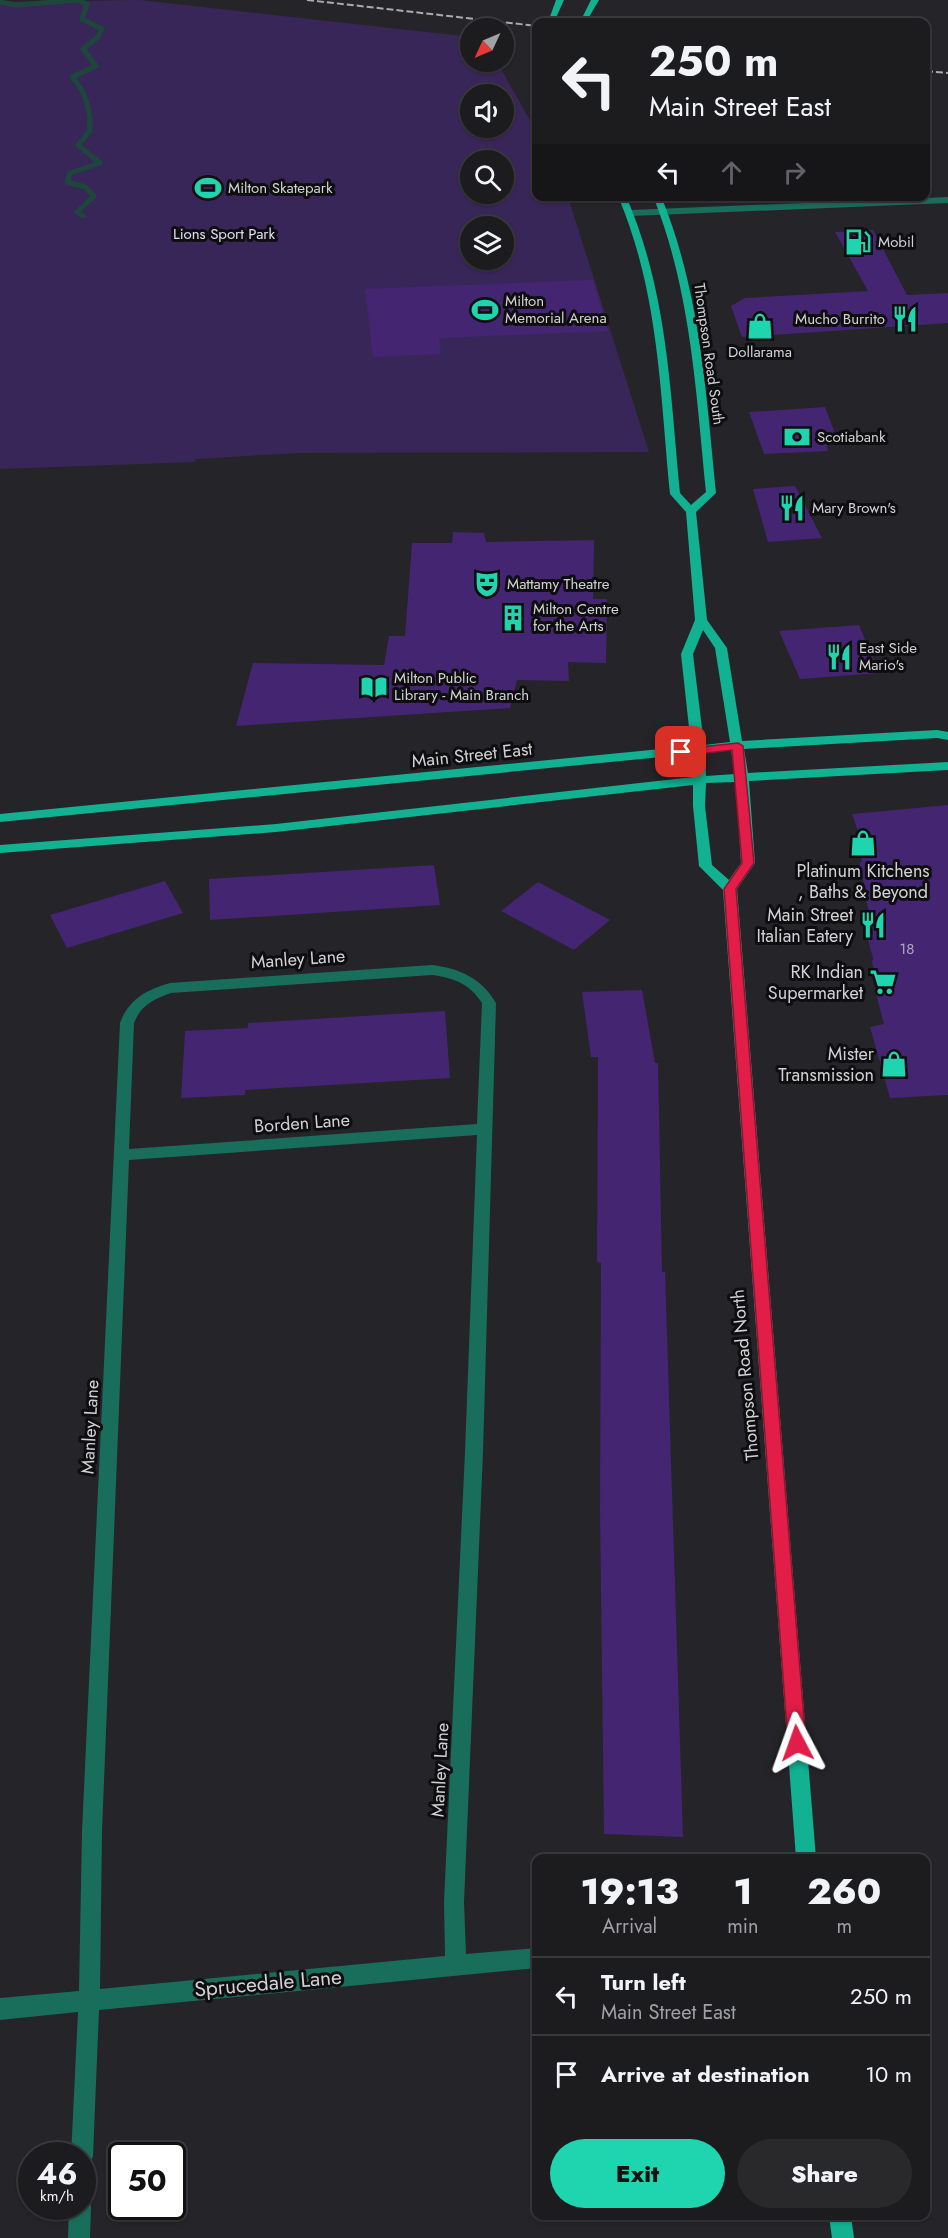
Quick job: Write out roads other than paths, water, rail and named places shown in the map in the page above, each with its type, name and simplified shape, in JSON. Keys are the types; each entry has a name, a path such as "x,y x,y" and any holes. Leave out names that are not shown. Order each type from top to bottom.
{"main road":[{"path":"552,18 560,0"},
{"path":"585,18 595,0"},
{"path":"625,201 631,213 654,288 675,494 691,511 701,621 687,654 700,774 699,806 706,866 730,889 748,863 742,777 721,648 701,621"},
{"name":"Thompson Road South","path":"659,201 672,230 696,356 711,493 691,511"},
{"name":"Main Street East","path":"0,818 738,746 928,734 948,736"},
{"path":"0,849 276,828 700,774 742,777 948,766"},
{"name":"Thompson Road North","path":"730,889 806,1854"},
{"path":"841,2220 843,2238"}],"street":[{"path":"930,201 948,200"},
{"path":"631,213 915,201"},
{"name":"Manley Lane","path":"83,2142 92,1819 128,1023 131,1010 141,999 153,994 185,985 432,970 468,978 480,988 489,1004 474,1452 454,1902 456,1965"},
{"name":"Borden Lane","path":"123,1155 484,1129"},
{"name":"Sprucedale Lane","path":"0,2009 532,1958"},
{"path":"78,2238 79,2220"}],"waterway":[{"path":"0,2 16,5 78,0 87,4 82,19 102,29 98,37 83,49 96,66 72,77 87,102 89,116 90,131 78,145 100,163 70,173 67,182 85,187 94,196 77,212 83,216"}],"railway":[{"path":"307,0 532,25"},
{"path":"930,71 948,73"}],"place":[{"name":"Milton Skatepark","path":"208,188"},
{"name":"Mobil","path":"858,242"},
{"name":"Milton Memorial Arena","path":"485,310"},
{"name":"Mucho Burrito","path":"905,319"},
{"name":"Dollarama","path":"760,326"},
{"name":"Scotiabank","path":"797,437"},
{"name":"Mary Brown's","path":"792,508"},
{"name":"Mattamy Theatre","path":"487,584"},
{"name":"Milton Centre for the Arts","path":"513,618"},
{"name":"East Side Mario's","path":"839,657"},
{"name":"Milton Public Library - Main Branch","path":"374,687"},
{"name":"Platinum Kitchens , Baths & Beyond","path":"863,843"},
{"name":"Main Street Italian Eatery","path":"873,925"},
{"name":"RK Indian Supermarket","path":"883,982"},
{"name":"Mister Transmission","path":"894,1064"}],"park label":[{"name":"Lions Sport Park","path":"224,234"}]}
